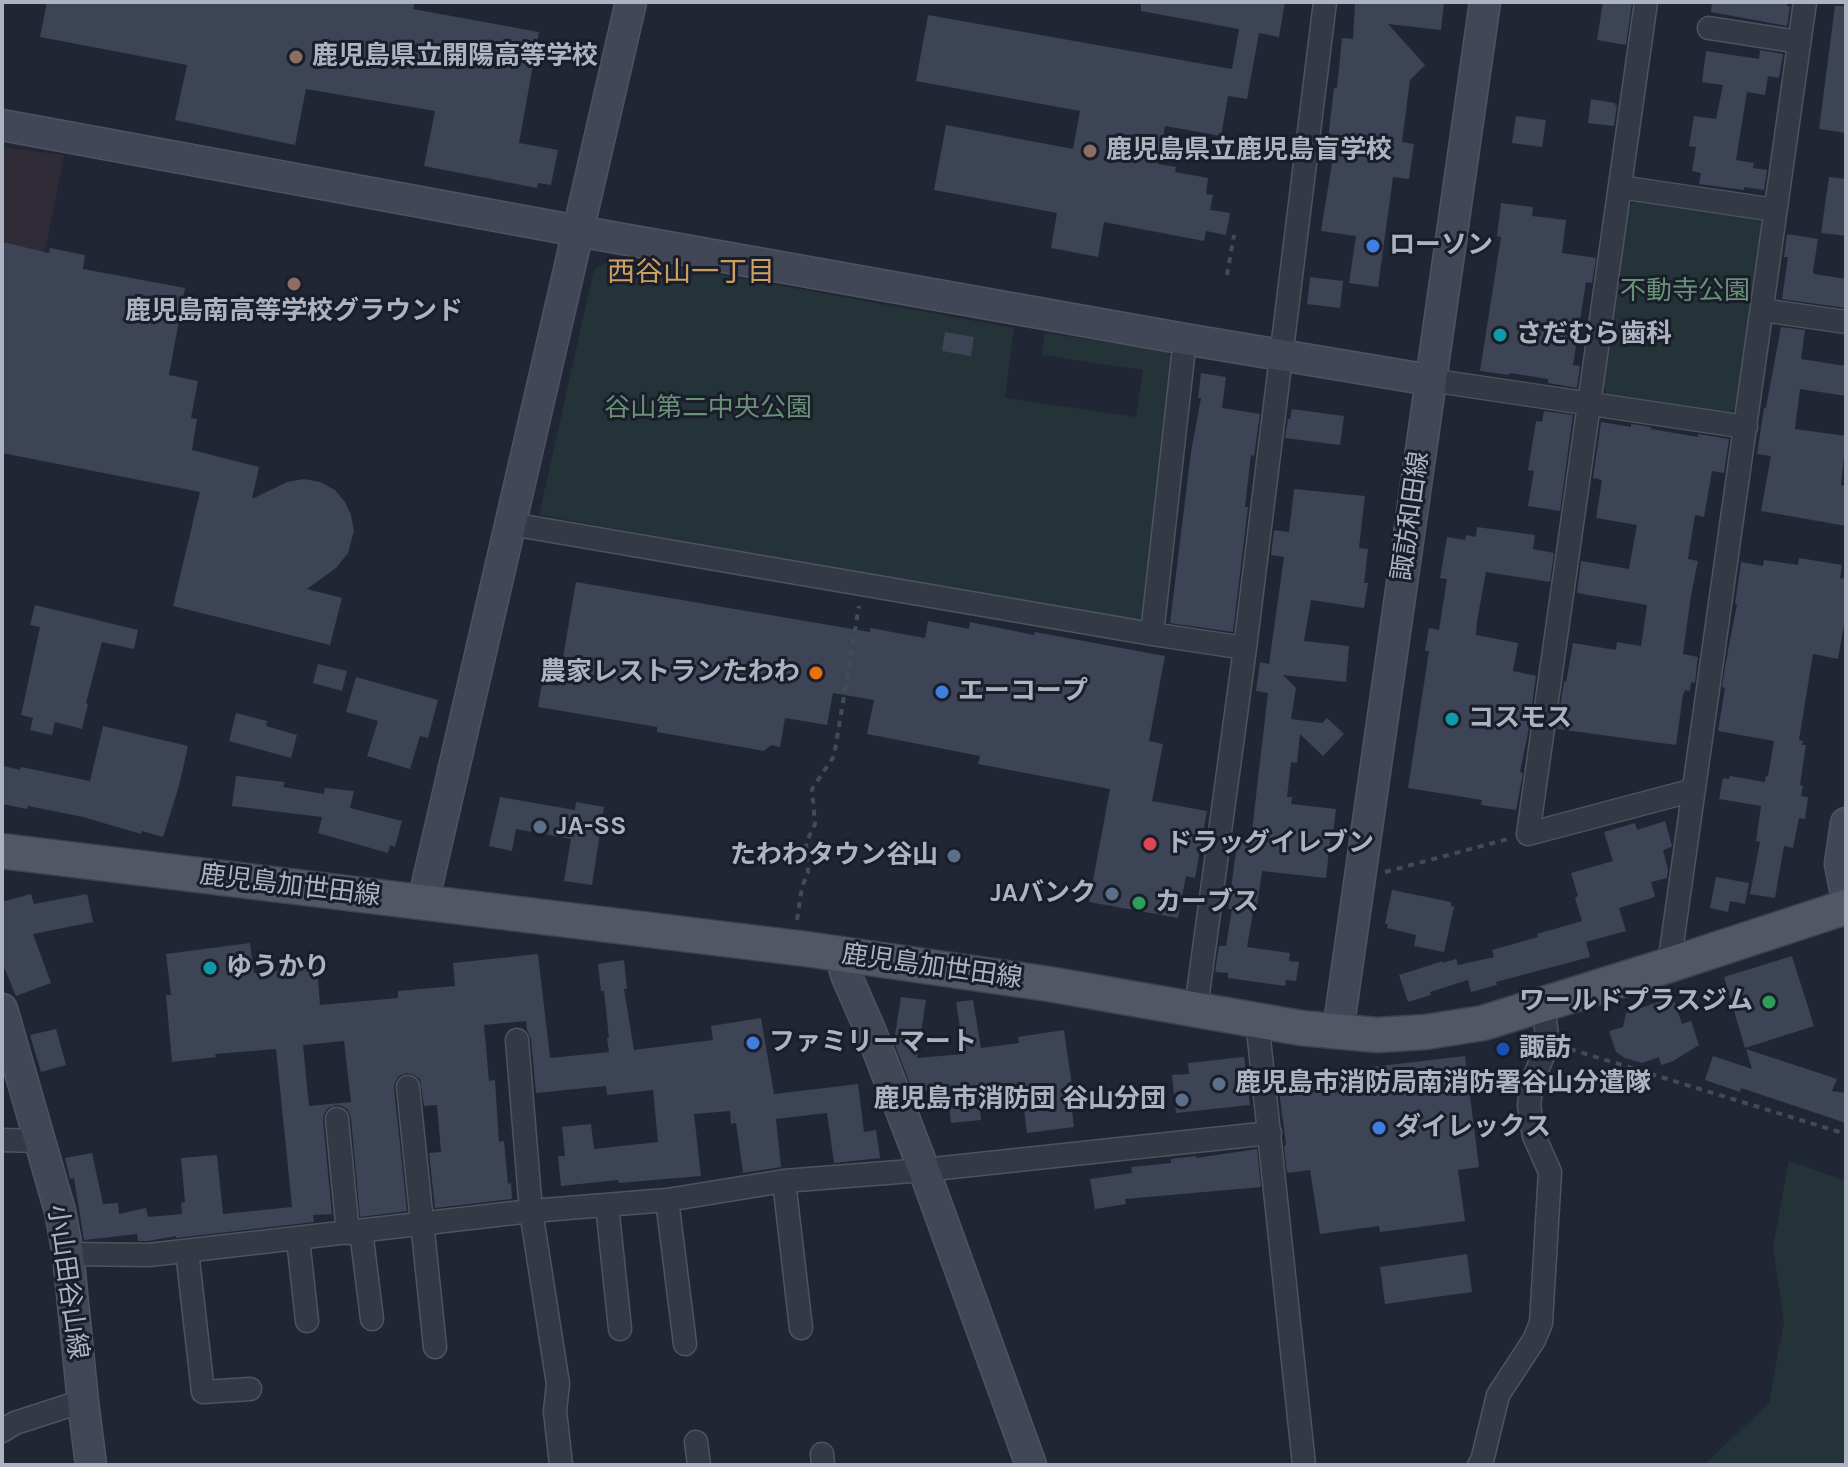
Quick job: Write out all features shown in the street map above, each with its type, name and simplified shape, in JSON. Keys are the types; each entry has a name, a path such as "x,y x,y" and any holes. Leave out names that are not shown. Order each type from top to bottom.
{"main road":[{"name":"鹿児島加世田線","path":"2,851 840,955 1031,981 1301,1028 1390,1035 1483,1023 1846,907"}],"street":[{"path":"423,902 631,2"},
{"path":"1196,1008 1245,648 1325,2"},
{"name":"諏訪和田線","path":"1338,1031 1485,2"},
{"path":"1646,2 1528,834 1694,790"},
{"path":"1669,965 1805,2"},
{"path":"1709,28 1799,42"},
{"path":"2,125 1185,339 1430,380 1746,427"},
{"path":"1620,187 1775,210"},
{"path":"1762,310 1846,322"},
{"path":"1152,634 1185,339"},
{"path":"511,524 1245,648"},
{"path":"1846,823 1840,864 1846,894"},
{"path":"840,955 924,1170 1031,1465"},
{"path":"1479,1465 1498,1395 1534,1340 1541,1323 1550,1172 1534,1136 1529,1105 1532,1083 1548,1043 1543,1005"},
{"name":"小山田谷山線","path":"2,1009 60,1211 68,1254 91,1465"},
{"path":"1257,1020 1304,1465"},
{"path":"517,1040 531,1211 558,1384 555,1411 561,1465"},
{"path":"408,1087 435,1347"},
{"path":"337,1119 372,1319"},
{"path":"68,1254 149,1255 531,1211 667,1200 784,1181 924,1170 1270,1133"},
{"path":"2,1140 40,1141"},
{"path":"784,1181 801,1328"},
{"path":"667,1200 685,1344"},
{"path":"607,1205 620,1329"},
{"path":"298,1239 307,1321"},
{"path":"187,1251 203,1392 250,1389"},
{"path":"2,1431 15,1423 83,1401"},
{"path":"688,1450 699,1465"}],"path":[{"path":"1227,275 1234,235"},
{"path":"796,923 802,887 808,872 806,843 815,824 812,789 834,756 863,584"},
{"path":"1360,879 1528,834"},
{"path":"1548,1043 1846,1134"}],"shaded area":[{"path":"2,147 64,155 14,379 2,376"}],"green space":[{"name":"不動寺公園","path":"1637,200 1757,218 1764,227 1738,407 1729,413 1607,395 1603,385 1627,209"},
{"name":"谷山第二中央公園","path":"617,256 1014,328 1005,398 1136,417 1143,370 1042,355 1045,333 1167,351 1176,364 1145,616 1132,622 539,515 594,270"},
{"path":"1789,1161 1846,1181 1846,1465 1704,1465 1769,1403 1784,1322 1773,1247"}],"building":[{"path":"47,2 415,2 413,9 539,32 519,143 558,150 551,185 538,183 537,188 424,166 435,111 306,89 295,145 175,120 187,65 40,37"},
{"path":"1141,2 1285,2 1279,37 1259,33 1247,99 1228,96 1221,136 1165,126 1158,164 1176,167 1175,172 1208,178 1206,194 1213,195 1210,210 1230,213 1226,235 1206,231 1204,241 1104,222 1098,257 1051,248 1057,213 934,190 946,125 1073,149 1080,111 916,81 928,15 1232,69 1239,29 1141,11"},
{"path":"1355,2 1444,2 1441,30 1388,24 1425,65 1410,80 1402,142 1414,144 1409,179 1393,177 1378,287 1349,283 1356,236 1321,231 1333,157 1326,156 1334,88 1337,88 1342,38 1353,39"},
{"path":"1603,2 1632,2 1626,45 1597,40"},
{"path":"1712,2 1787,2 1790,7 1787,26 1711,12"},
{"path":"1835,6 1846,6 1846,133 1819,129"},
{"path":"1760,50 1783,54 1779,78 1768,76 1765,95 1747,92 1736,160 1754,163 1753,168 1767,170 1764,190 1699,184 1701,173 1692,171 1696,147 1689,146 1694,116 1716,119 1723,85 1702,82 1706,51 1759,59"},
{"path":"1591,99 1617,105 1614,126 1588,123"},
{"path":"1516,116 1546,120 1542,147 1512,143"},
{"path":"1829,177 1846,179 1846,236 1821,233"},
{"path":"1501,203 1533,207 1532,216 1566,220 1562,253 1596,258 1592,283 1586,282 1573,365 1580,366 1577,388 1548,383 1548,379 1480,371 1501,237 1497,236"},
{"path":"1787,234 1818,239 1814,274 1846,279 1846,308 1782,299 1788,257 1784,257"},
{"path":"2,242 49,253 50,248 85,255 83,269 185,288 169,375 198,381 191,418 197,419 192,450 259,467 252,499 287,482 304,479 320,482 335,490 351,515 354,531 348,553 336,568 307,589 342,598 330,645 173,606 200,492 2,453"},
{"path":"1310,277 1343,281 1340,308 1307,304"},
{"path":"1781,327 1805,330 1801,359 1846,366 1846,396 1800,389 1795,429 1846,436 1841,485 1846,486 1846,526 1761,511 1771,456 1757,454"},
{"path":"945,332 974,337 971,356 942,351"},
{"path":"1201,373 1226,377 1222,408 1260,414 1254,456 1251,455 1233,632 1170,623 1191,452 1201,398 1198,398"},
{"path":"1292,409 1344,416 1340,445 1285,438"},
{"path":"1544,411 1573,415 1560,511 1528,506 1534,471 1528,470 1536,421 1542,422"},
{"path":"1601,422 1729,439 1724,473 1712,471 1704,517 1695,515 1688,559 1698,561 1683,654 1698,657 1695,683 1691,682 1690,691 1685,690 1683,695 1676,745 1557,729 1573,643 1616,650 1617,642 1641,646 1647,605 1577,593 1581,561 1629,569 1637,525 1596,518 1602,480 1593,478"},
{"path":"1294,489 1365,496 1359,548 1368,549 1364,583 1368,583 1364,608 1311,600 1304,641 1349,646 1346,682 1283,675 1296,688 1291,719 1322,723 1327,718 1344,734 1323,756 1300,734 1297,763 1291,762 1287,797 1292,797 1291,804 1336,809 1326,878 1262,871 1247,947 1290,953 1289,961 1299,962 1296,981 1286,980 1285,986 1228,978 1228,973 1215,972 1219,946 1226,946 1238,837 1251,839 1268,693 1256,691 1260,662 1269,664 1284,557 1271,555 1274,530 1289,532"},
{"path":"1477,527 1535,535 1533,549 1554,553 1550,582 1486,572 1477,621 1476,635 1518,643 1513,671 1536,676 1516,810 1481,805 1482,800 1408,788 1429,651 1425,651 1429,628 1439,630 1447,579 1440,578 1447,537 1465,540 1466,535 1476,537"},
{"path":"1799,558 1842,565 1840,578 1846,579 1846,612 1838,659 1813,654 1799,740 1806,745 1800,785 1803,786 1801,796 1808,797 1805,819 1799,818 1793,848 1784,846 1775,898 1750,894 1760,842 1756,841 1761,806 1719,799 1723,778 1729,779 1730,776 1765,782 1774,741 1718,731 1741,562 1763,566 1764,560 1798,565"},
{"path":"576,582 870,632 870,628 925,638 928,621 969,629 970,622 1165,656 1149,741 1163,744 1152,801 1207,811 1195,878 1186,876 1178,918 1089,902 1110,789 978,764 980,756 867,734 874,700 833,693 827,725 785,718 780,747 771,745 764,751 657,732 657,727 538,707 542,683 558,686"},
{"path":"35,605 138,630 134,649 102,642 82,729 55,722 52,735 30,730 33,718 21,715 40,627 30,625"},
{"path":"318,664 347,671 342,691 313,683"},
{"path":"356,677 438,700 428,738 420,736 410,769 367,756 378,721 346,712"},
{"path":"236,713 267,721 266,726 297,735 291,758 229,741"},
{"path":"103,726 188,746 163,837 142,831 141,834 83,817 2,804 4,766 90,781"},
{"path":"236,776 285,782 283,787 324,794 325,788 354,791 350,808 402,821 395,847 390,845 388,853 318,833 322,817 232,806"},
{"path":"500,797 575,810 576,802 604,807 592,885 564,881 571,839 516,829 512,851 489,846"},
{"path":"1665,821 1672,846 1663,850 1667,878 1651,882 1655,897 1619,908 1626,931 1586,942 1590,957 1496,982 1497,985 1471,992 1468,980 1408,1002 1399,975 1443,961 1456,959 1458,965 1494,957 1492,950 1582,921 1571,873 1613,861 1604,832 1635,823 1637,830"},
{"path":"1716,877 1749,883 1745,904 1730,901 1728,912 1710,908"},
{"path":"1392,890 1451,902 1454,907 1444,952 1414,946 1416,935 1387,928 1388,924 1385,924"},
{"path":"31,894 34,904 87,894 93,922 33,934 51,983 16,996 2,962 2,902"},
{"path":"250,943 254,973 317,967 320,1005 398,998 398,991 455,986 453,963 538,954 550,1058 609,1052 604,991 601,991 598,964 624,960 627,989 624,989 634,1050 713,1040 711,1026 761,1018 774,1094 858,1084 864,1132 876,1130 880,1158 834,1163 827,1113 776,1119 781,1167 743,1173 736,1123 731,1124 730,1111 694,1114 701,1176 561,1186 558,1156 565,1156 562,1127 591,1124 594,1149 658,1142 653,1090 607,1095 606,1086 536,1093 531,1039 526,1021 484,1025 489,1081 495,1080 499,1142 504,1141 512,1199 435,1208 429,1153 441,1152 437,1105 424,1106 420,1079 407,1073 399,1076 394,1088 407,1211 360,1217 351,1118 348,1110 336,1105 328,1108 323,1120 332,1214 313,1215 314,1222 148,1241 138,1241 137,1234 84,1240 74,1178 70,1179 65,1158 92,1153 103,1204 118,1203 119,1214 146,1208 148,1217 182,1214 181,1203 185,1202 181,1158 217,1155 223,1214 292,1207 276,1049 215,1054 216,1057 172,1062 166,995 171,995 166,954","holes":["344,1041 351,1102 309,1106 303,1045"]},
{"name":"ワールドプラスジム","path":"1792,956 1814,1026 1745,1048 1724,977"},
{"path":"901,997 926,1000 917,1058 964,1054 956,1002 973,1000 981,1048 1019,1043 1018,1037 1064,1030 1074,1127 1027,1133 1022,1094 979,1099 981,1120 951,1123 947,1089 913,1092 894,1042"},
{"path":"1673,997 1682,1024 1691,1021 1699,1045 1661,1065 1659,1057 1642,1063 1616,1052 1609,1031 1623,1027 1626,1013"},
{"path":"56,1029 66,1065 41,1072 30,1035"},
{"path":"1746,1049 1837,1079 1832,1091 1846,1093 1846,1123 1741,1088 1740,1092 1705,1080 1713,1056 1752,1069"},
{"name":"ダイレックス","path":"1465,1056 1479,1167 1458,1170 1465,1221 1380,1232 1379,1226 1320,1234 1310,1170 1287,1173 1279,1090 1328,1084 1329,1072"},
{"name":"鹿児島市消防局南消防署谷山分遣隊","path":"1244,1057 1250,1105 1176,1113 1172,1075 1189,1074 1188,1063"},
{"path":"1257,1149 1261,1187 1125,1199 1126,1204 1095,1209 1090,1179 1132,1173 1131,1167 1171,1163 1171,1159"},
{"path":"1467,1254 1472,1292 1385,1304 1380,1267"}],"place":[{"name":"鹿児島県立開陽高等学校","path":"296,57"},
{"name":"鹿児島県立鹿児島盲学校","path":"1090,151"},
{"name":"ローソン","path":"1373,246"},
{"name":"鹿児島南高等学校グラウンド","path":"294,284"},
{"name":"さだむら歯科","path":"1500,335"},
{"name":"農家レストランたわわ","path":"816,673"},
{"name":"エーコープ","path":"942,692"},
{"name":"コスモス","path":"1452,719"},
{"name":"JA-SS","path":"540,827"},
{"name":"ドラッグイレブン","path":"1150,844"},
{"name":"たわわタウン谷山","path":"954,856"},
{"name":"JAバンク","path":"1112,894"},
{"name":"カーブス","path":"1139,903"},
{"name":"ゆうかり","path":"210,968"},
{"name":"ワールドプラスジム","path":"1769,1002"},
{"name":"ファミリーマート","path":"753,1043"},
{"name":"諏訪","path":"1503,1049"},
{"name":"鹿児島市消防局南消防署谷山分遣隊","path":"1219,1084"},
{"name":"鹿児島市消防団 谷山分団","path":"1182,1100"},
{"name":"ダイレックス","path":"1379,1128"}],"district":[{"name":"西谷山一丁目","path":"691,273"}]}
